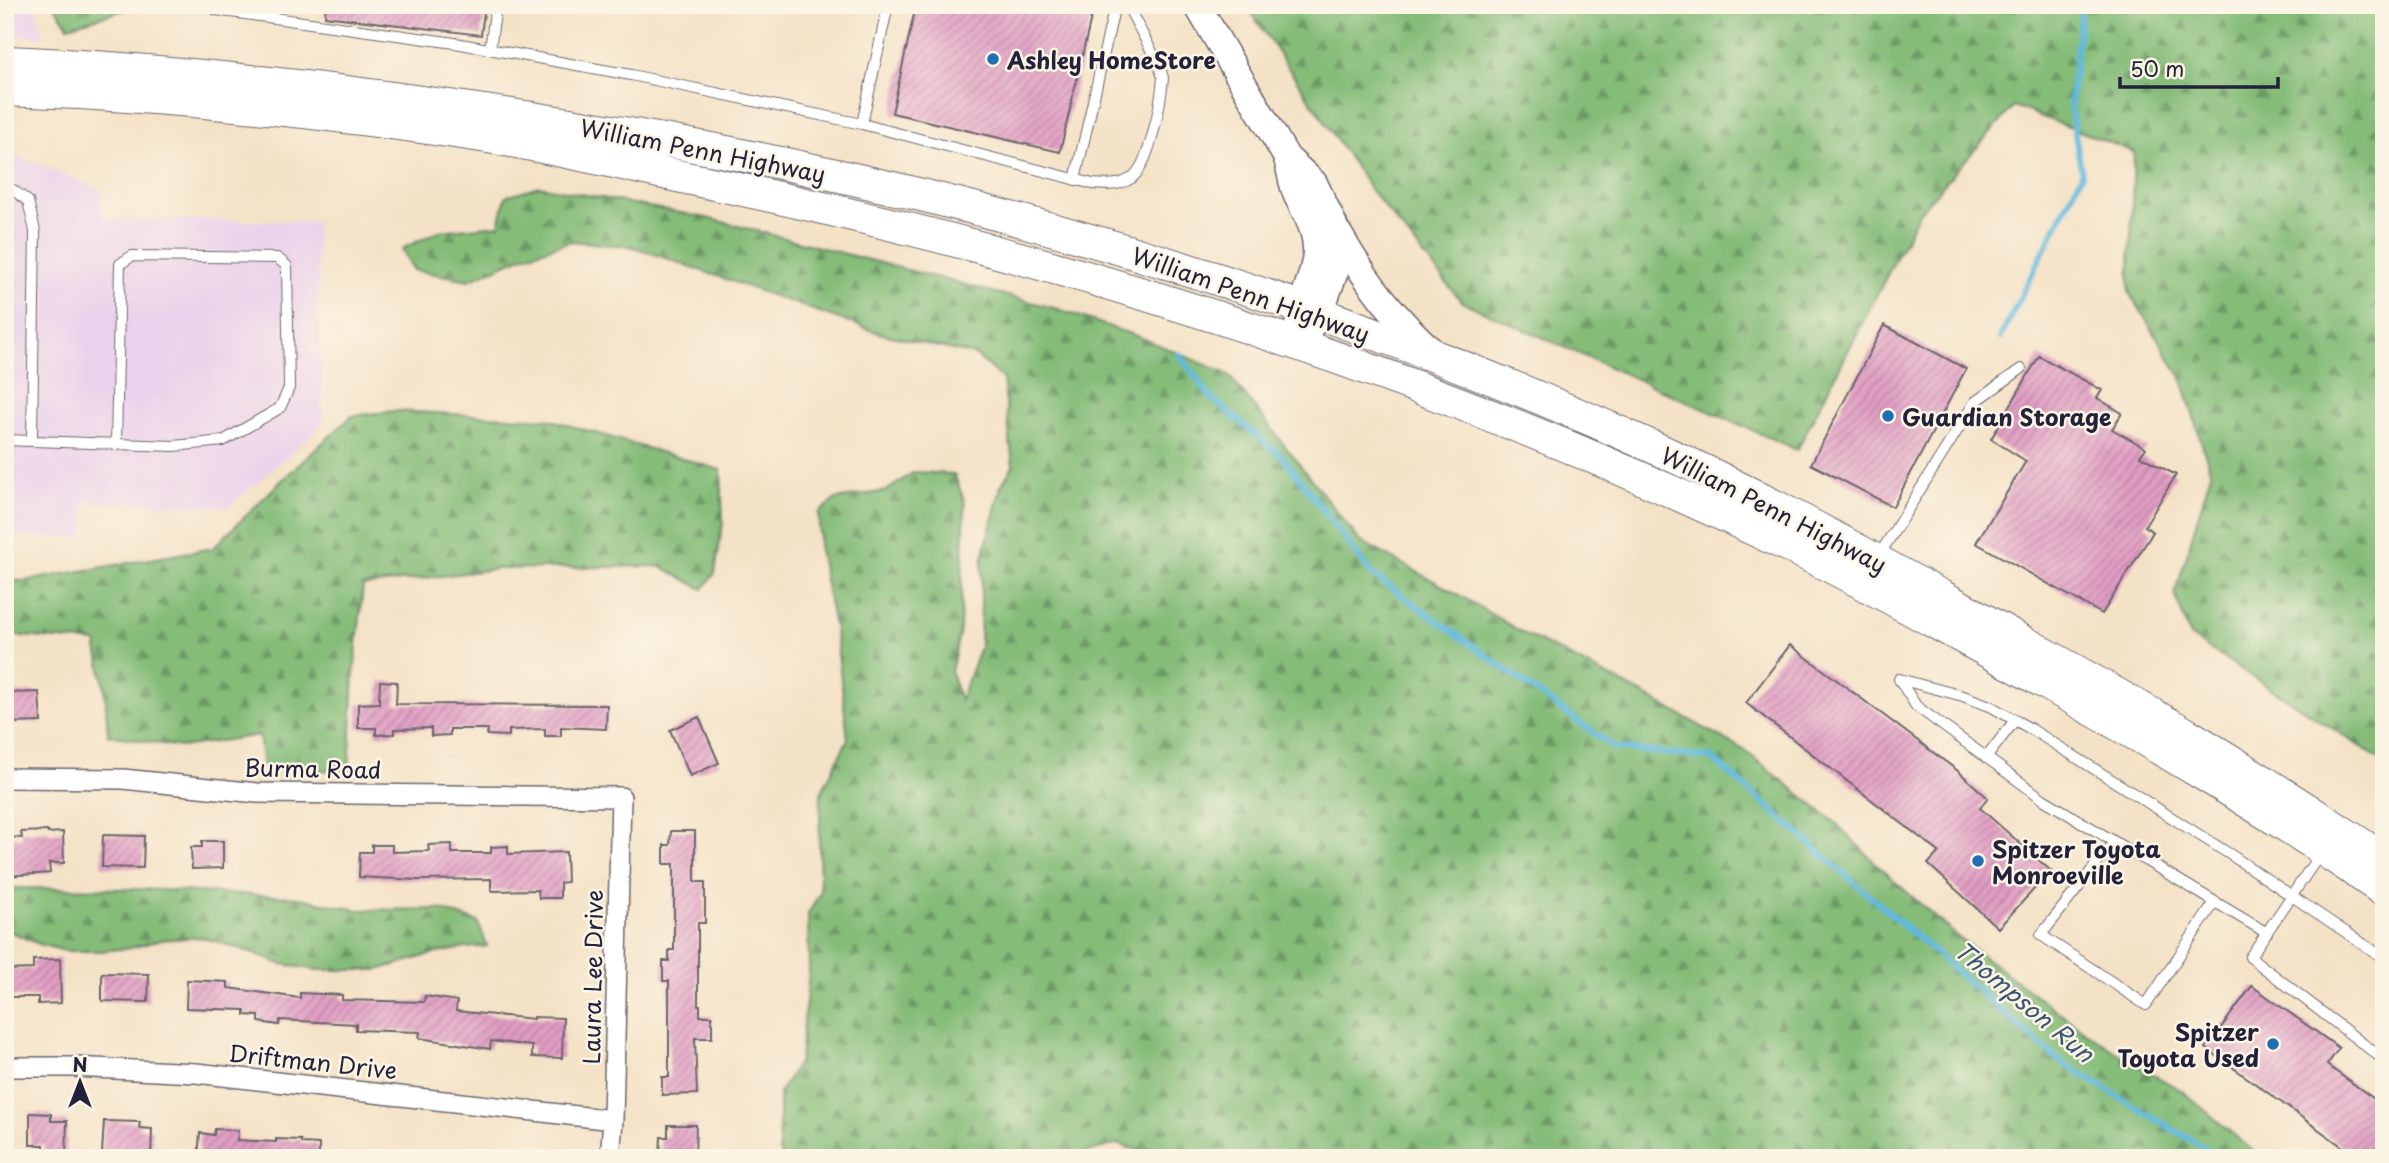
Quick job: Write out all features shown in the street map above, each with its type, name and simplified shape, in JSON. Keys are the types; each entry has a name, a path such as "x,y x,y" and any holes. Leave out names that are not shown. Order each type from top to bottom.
{"highway":[{"name":"William Penn Highway","path":"5,61 158,72 366,94 715,150 857,180 1076,237 1182,269 1441,359 1668,453 1771,504 2101,684 2384,859"},
{"name":"William Penn Highway","path":"5,90 144,96 267,108 376,121 531,145 736,188 958,241 1172,301 1298,344 1527,430 1720,513 1804,553 2088,707 2192,768 2384,891"}],"main road":[{"path":"1197,5 1287,158 1296,193 1310,219 1316,243 1309,312"},
{"path":"1287,158 1314,183 1355,263 1387,307 1441,359"},
{"path":"1298,344 1309,312 1338,256 1334,225"}],"street":[{"name":"Burma Road","path":"5,778 123,779 257,793 621,797"},
{"name":"Laura Lee Drive","path":"610,1158 621,797"},
{"name":"Driftman Drive","path":"5,1067 73,1067 196,1073 613,1120"}],"lane":[{"path":"213,5 216,10 490,50 631,75 863,124 1076,180 1111,185 1132,179 1145,160 1163,78 1159,65 1127,5"},
{"path":"490,50 496,5"},
{"path":"863,124 888,5"},
{"path":"1076,180 1115,5"},
{"path":"5,189 13,190 28,201 35,231 32,440"},
{"path":"5,440 32,440 116,444 177,446 223,441 280,408 289,388 287,266 277,258 132,256 120,264 116,444"},
{"path":"1876,561 1975,402 2021,369"},
{"path":"2267,933 2043,799 1916,706 1899,678 1963,696 1990,706 2015,720 2097,770 2384,958"},
{"path":"1986,758 2015,720"},
{"path":"2114,842 2041,935 2146,1005 2216,902"},
{"path":"2323,850 2250,957 2384,1060"}],"shaded area":[{"path":"5,5 33,5 45,37 5,36"},
{"path":"5,151 102,190 102,218 316,222 323,425 229,507 85,502 84,537 5,537"}],"green space":[{"path":"54,5 142,5 68,26"},
{"path":"1246,5 2384,5 2384,762 2190,636 2175,594 2211,473 2182,379 2129,291 2134,152 2014,106 1920,211 1797,450 1462,302 1370,189"},
{"path":"539,186 707,218 1058,309 1142,338 1228,374 1360,541 1523,633 1639,692 1744,750 1836,823 1882,870 1960,939 2080,1028 2131,1062 2181,1090 2261,1158 1164,1158 1117,1144 1080,1154 1078,1158 782,1158 779,1151 779,1093 800,1060 809,971 808,914 820,893 821,793 848,739 836,636 819,550 819,513 836,499 886,491 914,472 954,474 965,503 960,630 951,672 960,700 980,647 982,561 1001,486 1013,466 1003,379 975,355 882,334 634,247 571,241 521,257 469,280 413,270 402,249 439,231 499,225 506,196"},
{"path":"396,411 548,419 721,470 723,523 715,573 703,589 659,566 496,569 363,586 354,675 349,770 298,771 263,766 259,735 181,747 108,735 105,689 96,642 9,635 5,641 5,580 24,581 213,548 352,416"},
{"path":"5,888 141,889 293,897 359,910 440,909 478,922 487,946 432,954 378,970 317,970 282,964 201,937 160,940 131,948 66,951 5,932"}],"building":[{"path":"326,5 485,5 481,35 325,16"},
{"name":"Ashley HomeStore","path":"916,5 1094,5 1060,152 892,113"},
{"name":"Guardian Storage","path":"1884,325 1966,369 1893,507 1811,464"},
{"path":"2039,356 2102,390 2097,398 2122,413 2112,429 2146,448 2140,456 2176,475 2145,526 2153,532 2102,614 1976,543 2026,461 1991,439"},
{"path":"1790,645 1958,771 1988,798 1980,808 2051,871 1998,928 1928,864 1939,852 1746,703"},
{"path":"380,681 397,682 396,704 607,705 606,729 561,727 561,736 545,736 545,729 509,730 509,736 487,735 488,729 450,729 450,735 431,736 431,728 394,729 394,734 376,735 376,728 358,728 358,704 379,703"},
{"path":"39,692 41,722 10,723 9,693"},
{"path":"699,717 719,763 690,776 670,730"},
{"path":"671,831 695,831 695,882 705,882 705,923 698,923 698,1005 700,1016 712,1016 712,1038 695,1038 697,1094 662,1095 662,1077 669,1077 669,981 663,981 663,961 669,961 669,950 674,950 674,864 664,864 664,845 670,845"},
{"path":"21,832 63,832 64,863 49,863 50,873 5,876 5,837 22,838"},
{"path":"103,835 144,836 143,868 102,867"},
{"path":"202,841 223,841 223,868 192,869 191,847 202,847"},
{"path":"452,844 452,853 491,853 491,847 508,846 508,854 566,852 567,882 560,883 560,898 539,898 538,890 491,891 491,879 417,880 359,877 360,852 372,852 372,845 392,845 392,852 429,851 428,845"},
{"path":"60,959 61,1003 38,1004 38,997 5,997 5,970 33,969 33,960"},
{"path":"102,973 149,974 148,1002 102,1001"},
{"path":"187,980 228,982 228,988 300,998 300,993 342,995 342,1000 424,1002 425,996 457,1001 456,1011 533,1019 563,1018 562,1058 532,1057 532,1046 491,1041 490,1049 419,1038 420,1032 356,1030 356,1024 280,1020 279,1025 259,1022 259,1016 245,1015 245,1010 186,1008"},
{"path":"2252,986 2339,1048 2327,1065 2384,1106 2384,1158 2358,1158 2206,1048"},
{"path":"30,1113 51,1114 51,1121 67,1121 66,1158 44,1158 44,1145 30,1145"},
{"path":"104,1121 140,1122 139,1128 152,1129 151,1158 115,1158 115,1153 102,1153"},
{"path":"668,1125 696,1125 695,1157 660,1156 661,1137 668,1137"},
{"path":"215,1129 238,1130 237,1140 301,1140 301,1143 319,1144 319,1158 198,1158 200,1133 214,1135"}],"waterway":[{"path":"2000,338 2082,175 2070,105 2082,5"},
{"name":"Thompson Run","path":"1179,354 1210,397 1284,458 1371,573 1615,748 1712,758 2059,1061 2221,1158"}],"place":[{"name":"Ashley HomeStore","path":"993,59"},
{"name":"Guardian Storage","path":"1888,416"},
{"name":"Spitzer Toyota Monroeville","path":"1978,861"},
{"name":"Spitzer Toyota Used","path":"2273,1044"}]}
